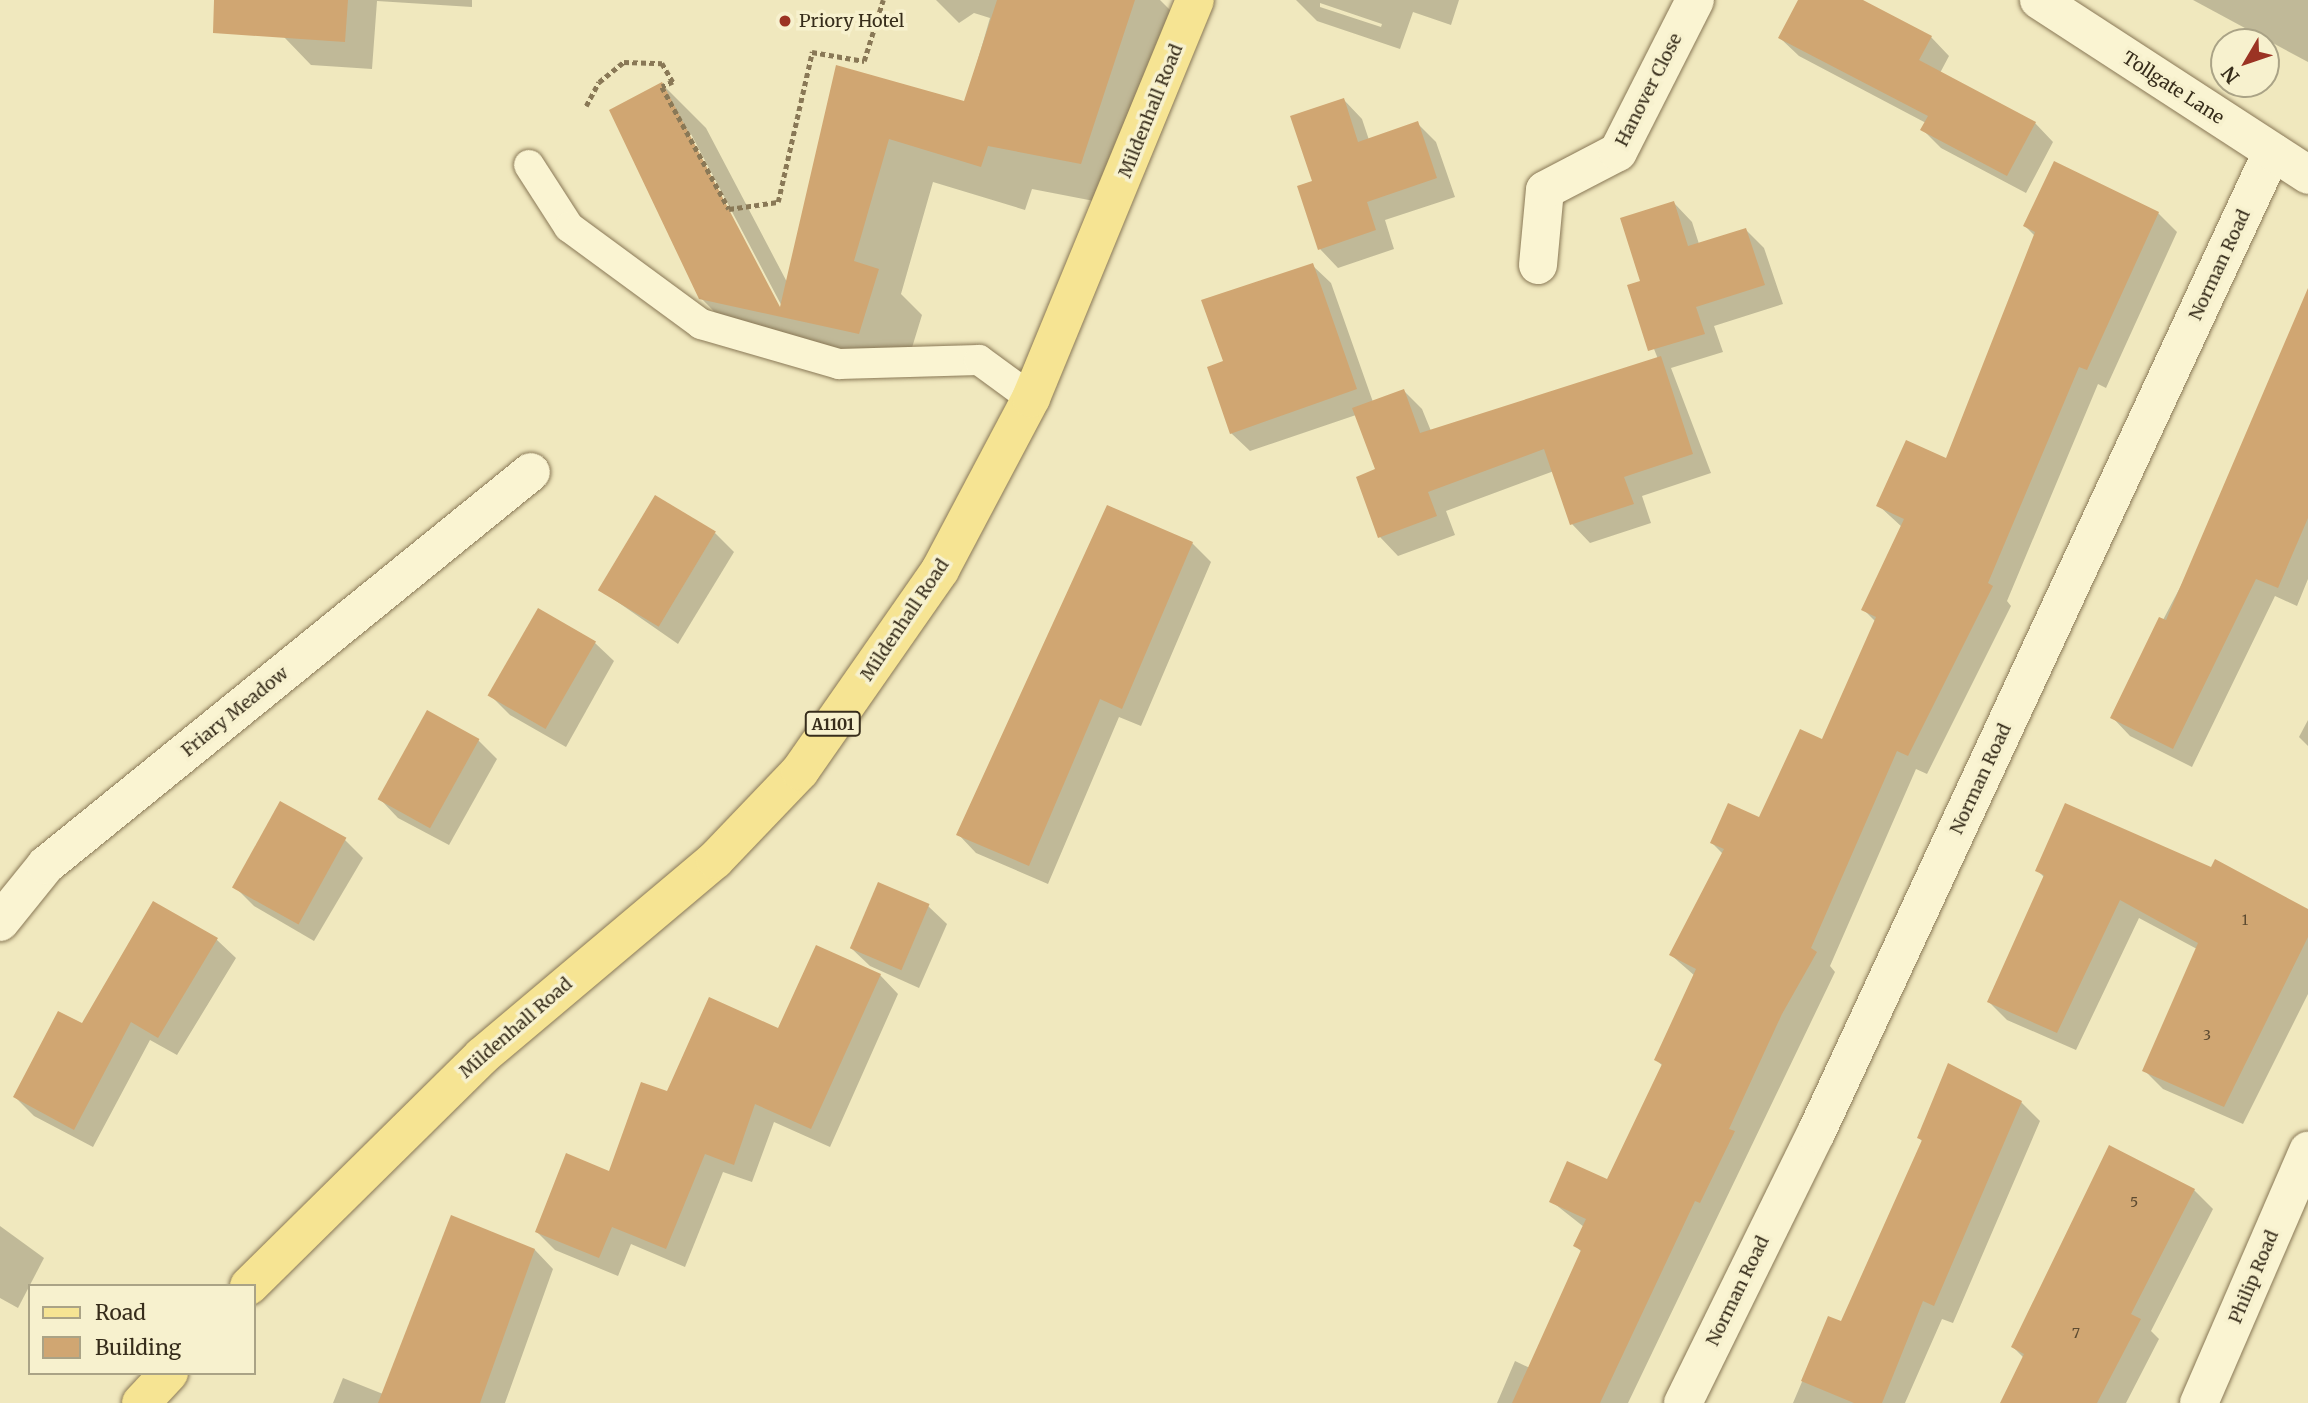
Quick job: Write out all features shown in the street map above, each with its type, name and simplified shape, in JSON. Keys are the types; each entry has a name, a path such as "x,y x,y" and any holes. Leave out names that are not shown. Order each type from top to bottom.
{"main road":[{"name":"Mildenhall Road","path":"252,1284 482,1056 715,860 800,771 940,570 1031,398 1195,0"},
{"path":"141,1403 167,1375"}],"street":[{"name":"Hanover Close","path":"1538,265 1545,190 1618,152 1695,0"},
{"name":"Tollgate Lane","path":"2039,0 2298,165"},
{"name":"Norman Road","path":"1683,1403 2298,165"},
{"name":"Friary Meadow","path":"0,922 46,865 475,500 531,472"},
{"name":"Philip Road","path":"2199,1403 2308,1151"}],"lane":[{"path":"529,165 569,226 701,324 839,363 979,360 1031,398"}],"path":[{"path":"586,106 599,82 624,62 662,63 673,82 662,87 729,209 778,201 811,52 864,61 883,0"}],"building":[{"path":"214,0 348,0 345,42 213,33"},
{"path":"997,0 1135,0 1081,164 988,146 981,167 889,139 854,261 879,269 859,334 699,299 609,110 662,82 780,307 836,65 964,101"},
{"path":"1798,0 1863,0 1932,36 1919,60 2036,122 2007,176 1920,130 1928,116 1778,38"},
{"path":"1344,98 1358,142 1418,121 1437,178 1367,202 1376,230 1318,250 1297,186 1312,181 1290,116"},
{"path":"2054,161 2159,212 2087,370 2079,367 1988,583 1993,586 1908,756 1897,751 1811,948 1817,952 1782,1014 1729,1129 1735,1131 1700,1203 1695,1201 1600,1403 1512,1403 1581,1250 1573,1246 1586,1219 1549,1202 1567,1161 1607,1179 1662,1064 1654,1060 1696,969 1669,955 1724,849 1710,843 1728,803 1759,817 1800,729 1822,739 1876,617 1861,610 1904,519 1876,506 1906,440 1946,458 2035,232 2023,226"},
{"path":"1674,201 1688,246 1746,228 1765,285 1696,307 1705,334 1648,351 1627,285 1640,281 1620,218"},
{"path":"1313,263 1357,389 1230,434 1207,367 1223,361 1201,300"},
{"path":"2308,288 2308,518 2278,588 2256,579 2173,749 2110,718 2159,617 2166,620"},
{"path":"1661,356 1693,454 1624,477 1634,504 1570,525 1544,449 1428,492 1437,516 1378,538 1356,477 1375,469 1352,408 1404,389 1420,433"},
{"path":"655,495 716,532 659,627 598,590"},
{"path":"1107,505 1193,542 1122,709 1100,699 1029,866 956,835"},
{"path":"538,608 596,642 546,729 488,695"},
{"path":"427,710 479,739 430,828 378,799"},
{"path":"280,801 346,838 298,924 232,888"},
{"path":"2065,803 2211,867 2215,859 2308,909 2308,937 2224,1107 2142,1071 2198,943 2120,900 2057,1033 1987,1002 2044,875 2035,871"},
{"path":"878,882 930,904 901,970 850,948"},
{"path":"153,901 218,938 158,1038 131,1022 74,1130 13,1097 58,1011 82,1023"},
{"path":"816,945 881,974 811,1129 755,1104 734,1165 705,1154 666,1249 612,1227 599,1258 535,1232 566,1153 609,1171 641,1082 667,1091 709,997 778,1028"},
{"path":"1948,1063 2022,1101 1934,1306 1923,1301 1882,1403 1854,1403 1801,1381 1828,1316 1841,1321 1922,1140 1917,1138"},
{"path":"2109,1145 2195,1189 2131,1314 2141,1319 2097,1403 2000,1403 2024,1354 2011,1347"},
{"path":"451,1215 535,1249 480,1403 378,1403"}],"place":[{"name":"Priory Hotel","path":"785,21"}]}
